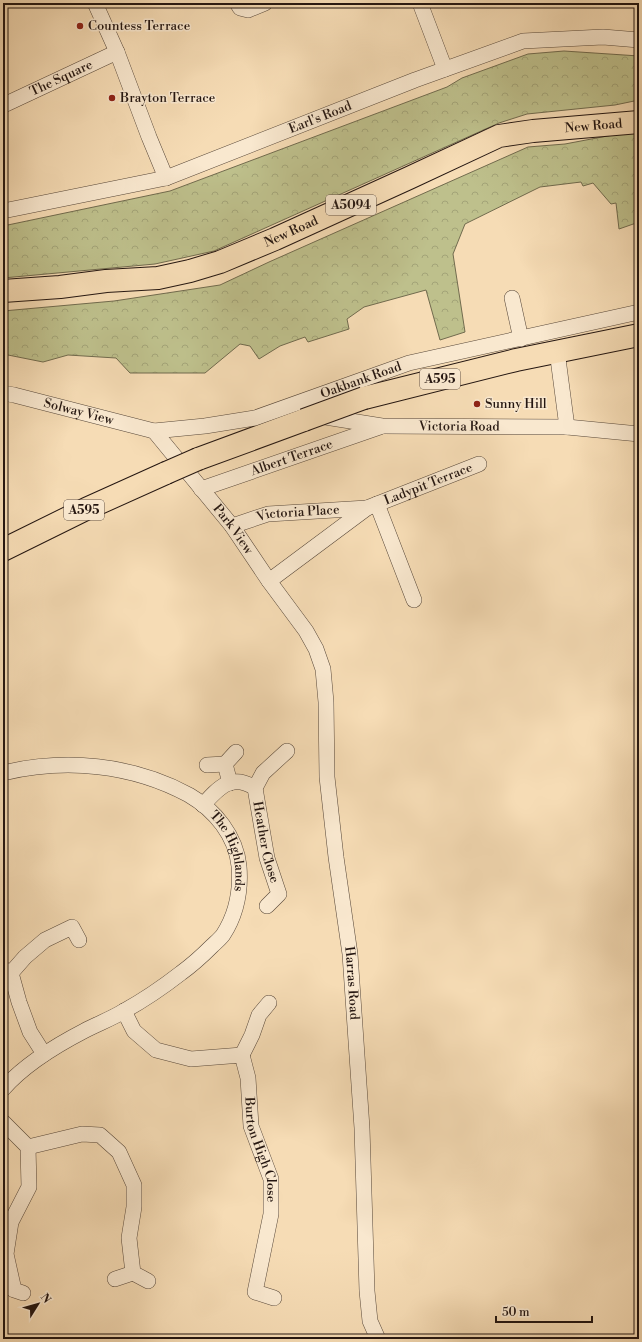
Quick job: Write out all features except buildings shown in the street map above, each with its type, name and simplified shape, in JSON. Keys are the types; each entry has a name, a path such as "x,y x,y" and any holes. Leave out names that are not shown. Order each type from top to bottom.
{"main road":[{"name":"New Road","path":"3,291 60,287 106,281 158,278 190,271 220,262 275,239 498,136 533,131 639,122"},
{"name":"A595","path":"3,550 86,509 198,459 364,398 518,349 557,351 639,335"}],"street":[{"path":"95,3 117,52 166,178"},
{"path":"237,3 240,8 248,10 265,3"},
{"path":"420,3 445,69"},
{"name":"Earl's Road","path":"3,211 166,178 445,69 523,41 603,37 639,40"},
{"name":"The Square","path":"6,104 117,52"},
{"path":"512,298 518,349"},
{"name":"Oakbank Road","path":"154,431 205,426 255,418 281,410 336,388 409,363 518,349 639,312"},
{"path":"557,351 567,427"},
{"name":"Solway View","path":"3,393 154,431"},
{"name":"Victoria Road","path":"281,410 382,426 567,427 639,434"},
{"name":"Albert Terrace","path":"201,489 382,426"},
{"name":"Park View","path":"154,431 232,526 306,631"},
{"name":"Ladypit Terrace","path":"372,506 480,464"},
{"path":"270,581 372,506 414,600"},
{"name":"Victoria Place","path":"232,526 268,514 372,506"},
{"name":"Harras Road","path":"306,631 316,649 323,669 325,682 327,777 336,857 350,954 362,1128 367,1291 370,1321 378,1339"},
{"name":"Heather Close","path":"267,906 283,896 267,858 255,788 263,773 287,751"},
{"path":"207,765 225,764 236,752"},
{"path":"203,805 214,793 226,784 230,783 225,764"},
{"name":"The Highlands","path":"3,773 18,769 64,765 106,767 140,774 170,784 198,800 219,819 231,838 238,857 240,879 237,906 222,936 193,964 124,1012 84,1031 44,1054 10,1081 3,1089"},
{"name":"Heather Close","path":"230,783 245,782 255,788"},
{"path":"44,1054 30,1032 7,971 45,940 73,921 79,940"},
{"path":"124,1012 134,1031 156,1050 191,1059 242,1056 252,1035 257,1013 269,1003"},
{"name":"Burton High Close","path":"242,1056 248,1078 250,1126 271,1179 271,1214 250,1294 274,1298"},
{"path":"3,1122 28,1147 29,1187 11,1222 6,1254 13,1294"},
{"path":"28,1147 82,1134 100,1135 119,1152 134,1185 134,1208 129,1238 133,1273"},
{"path":"115,1279 133,1273 148,1281"}],"green space":[{"path":"564,51 639,56 639,100 615,105 527,114 499,123 214,251 155,264 3,278 3,226 170,191 447,87 462,78 528,54"},
{"path":"639,130 639,222 619,229 616,203 611,204 593,183 583,186 581,182 540,187 465,224 453,254 465,332 440,340 426,290 364,307 347,319 349,329 308,342 305,337 280,346 259,359 250,346 240,344 205,373 130,373 116,358 68,355 43,362 3,354 3,311 114,301 220,285 528,147 565,144"}],"place":[{"name":"Countess Terrace","path":"80,26"},
{"name":"Brayton Terrace","path":"112,98"},
{"name":"Sunny Hill","path":"477,404"}]}
